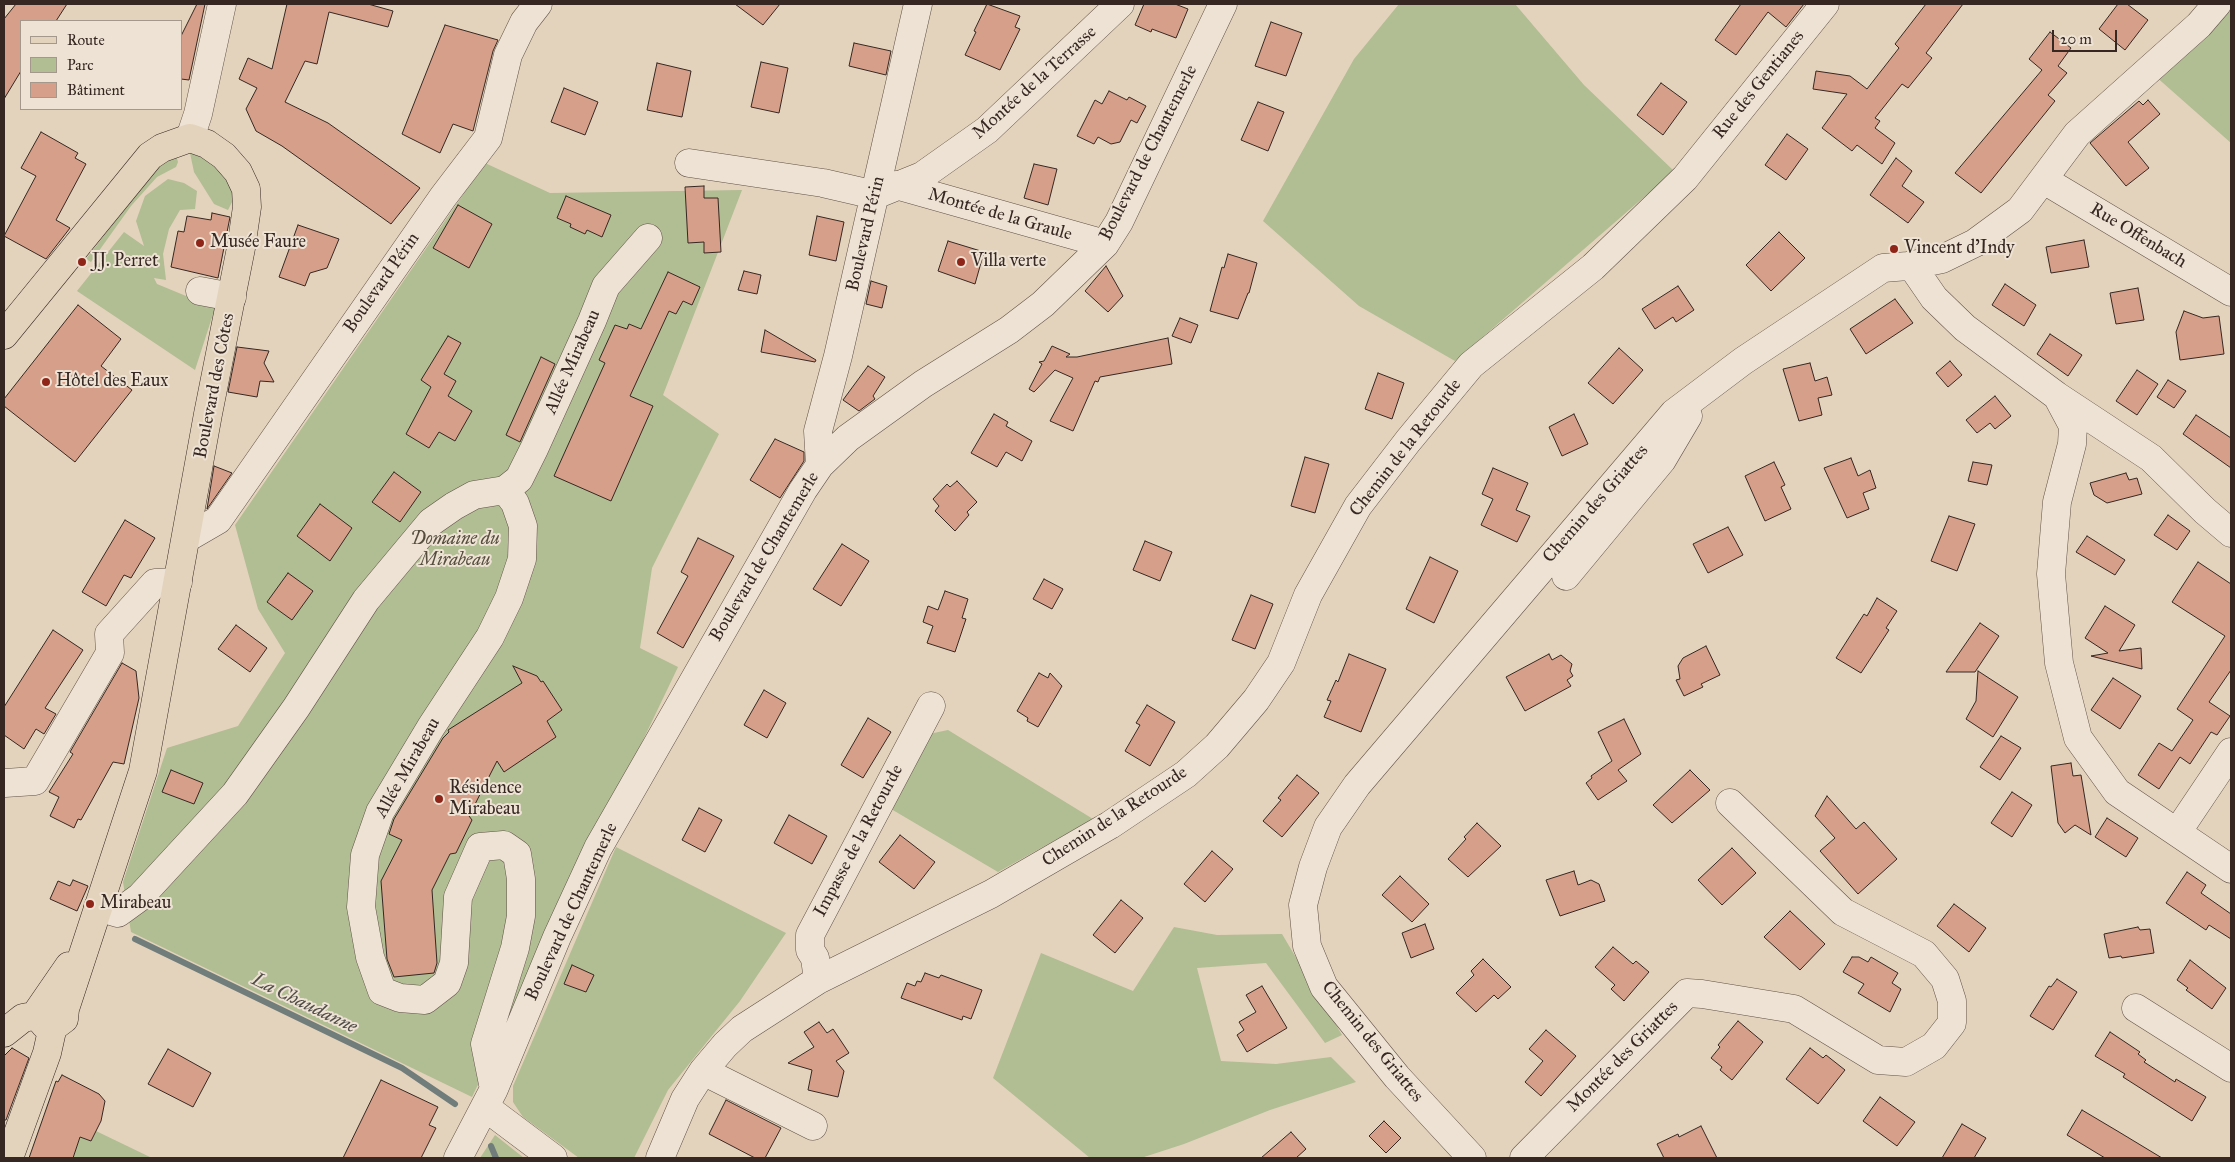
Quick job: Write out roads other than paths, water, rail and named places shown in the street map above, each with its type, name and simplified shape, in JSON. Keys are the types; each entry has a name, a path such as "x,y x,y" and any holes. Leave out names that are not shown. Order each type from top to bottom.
{"main road":[{"path":"4,335 150,156 162,148 190,138"},
{"name":"Boulevard des Côtes","path":"9,1158 47,1053 51,1012 94,916 122,840 143,770 187,538 208,414 232,297 247,207 246,189 238,172 224,156 207,144 190,138"},
{"path":"4,1033 23,1018 51,1012"}],"street":[{"path":"190,138 198,114 222,4"},
{"name":"Boulevard Périn","path":"187,538 218,520 442,197 488,147 508,55 524,22 538,4"},
{"name":"Boulevard Périn","path":"820,465 818,431 885,190 918,4"},
{"name":"Montée de la Terrasse","path":"885,190 922,176 987,130 1120,4"},
{"name":"Boulevard de Chantemerle","path":"458,1158 490,1098 557,937 598,848 803,490 820,465 848,438 908,395 1008,330 1043,304 1105,244 1119,222 1223,4"},
{"name":"Rue des Gentianes","path":"1693,166 1825,4"},
{"name":"Chemin des Griattes","path":"1472,1158 1397,1077 1324,987 1307,946 1303,905 1313,866 1328,827 1358,785 1674,413 1743,361 1883,268 1912,266 1942,259 1975,243 2020,210 2078,134 2199,25 2217,4"},
{"path":"688,163 885,190"},
{"name":"Chemin de la Retourde","path":"660,1158 686,1099 703,1071 742,1029 821,971 991,894 1104,828 1186,774 1217,746 1256,700 1281,663 1308,595 1358,506 1413,435 1471,365 1593,267 1658,206 1693,166"},
{"name":"Rue Offenbach","path":"2044,180 2231,292"},
{"name":"Montée de la Graule","path":"885,190 1105,244"},
{"name":"Allée Mirabeau","path":"490,1098 485,1044 515,948 521,916 521,879 517,854 504,846 480,847 458,897 454,963 447,983 425,1000 400,998 382,991 370,957 361,907 364,855 380,812 431,727 490,637 509,598 522,559 523,526 515,503 505,490 519,479 534,449 592,322 606,286 648,238"},
{"path":"1942,259 1946,288 1964,328"},
{"path":"1912,266 1934,298 1964,328 2057,396 2152,458 2205,511 2231,533"},
{"path":"200,291 232,297"},
{"path":"1566,576 1662,460 1703,392"},
{"path":"2057,396 2072,426 2072,444 2057,502 2051,574 2059,663 2078,738 2117,792 2231,869"},
{"path":"2072,444 2090,435 2113,432"},
{"path":"94,916 118,913 138,899 235,794 296,708 366,600 431,522 474,495 505,490"},
{"path":"5,783 34,781 110,653 109,634 155,583 178,582"},
{"name":"Impasse de la Retourde","path":"821,971 810,950 810,935 931,706"},
{"path":"2178,832 2231,752"},
{"name":"Montée des Griattes","path":"1524,1158 1687,993 1794,1009 1878,1060 1906,1062 1934,1046 1952,1023 1952,1001 1945,978 1924,954 1843,912 1730,803"},
{"path":"2136,1008 2231,1068"},
{"path":"703,1071 813,1126"},
{"path":"490,1098 553,1158"}],"waterway":[{"name":"La Chaudanne","path":"135,939 402,1068 455,1104"},
{"name":"La Chaudanne","path":"491,1146 496,1158"}],"place":[{"name":"Musée Faure","path":"200,243"},
{"name":"Vincent d'Indy","path":"1894,249"},
{"name":"JJ. Perret","path":"82,262"},
{"name":"Villa verte","path":"961,262"},
{"name":"Hôtel des Eaux","path":"46,382"},
{"name":"Résidence Mirabeau","path":"439,799"},
{"name":"Mirabeau","path":"90,904"}],"park label":[{"name":"Domaine du Mirabeau","path":"455,550"}]}
